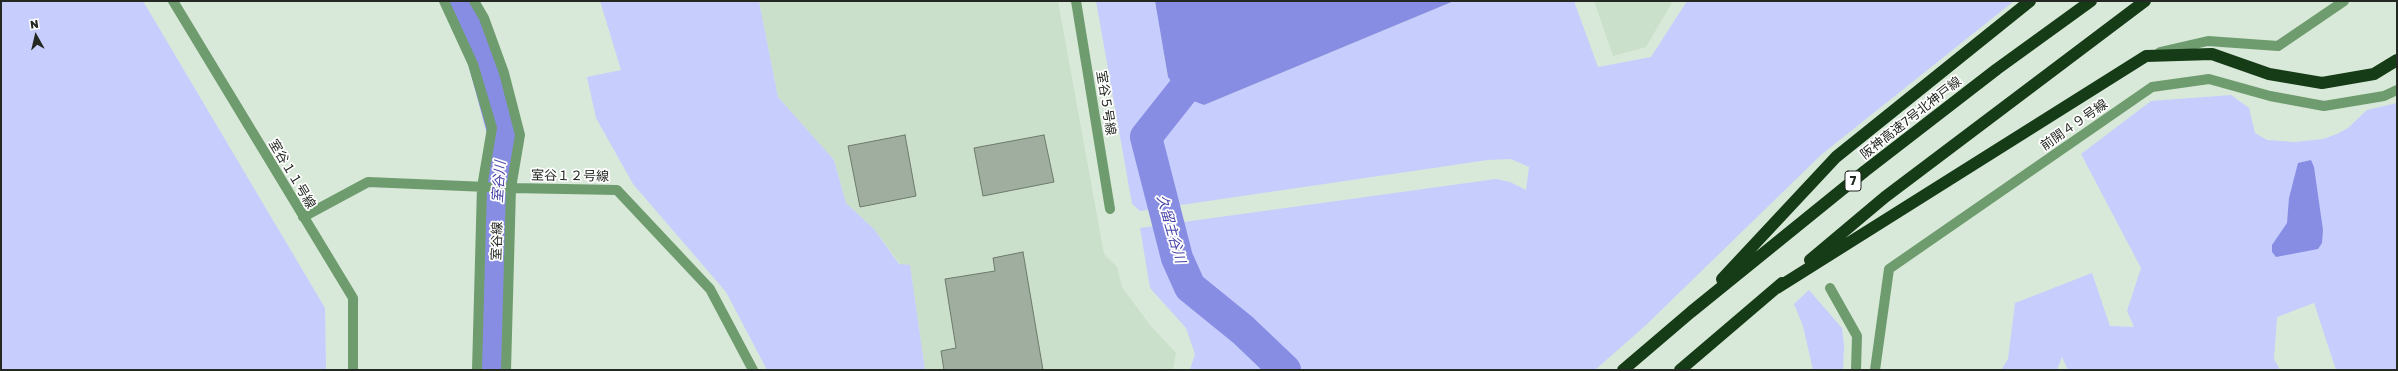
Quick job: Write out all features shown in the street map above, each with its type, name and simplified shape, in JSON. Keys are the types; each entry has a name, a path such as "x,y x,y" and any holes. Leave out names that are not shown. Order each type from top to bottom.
{"highway":[{"path":"1691,312 1836,157 2030,1"},
{"name":"阪神高速7号北神戸線","path":"1623,370 1691,312 1871,166 1998,69 2091,1"},
{"path":"1680,370 1885,197 2144,1"},
{"path":"1777,288 2146,56 2212,54 2269,74 2322,83 2374,74 2397,60"}],"street":[{"name":"室谷１１号線","path":"173,1 353,298 353,370"},
{"path":"444,1 473,64 492,128 482,187 477,370"},
{"name":"室谷線","path":"474,1 484,18 504,73 520,135 511,188 506,370"},
{"name":"室谷５号線","path":"1076,1 1110,209"},
{"path":"2146,56 2208,40 2278,46 2344,1"},
{"name":"前開４９号線","path":"1875,370 1889,269 2152,86 2209,79 2270,96 2324,106 2384,96 2397,90"},
{"name":"室谷１２号線","path":"303,217 368,182 511,188 617,190 710,289 753,370"},
{"path":"1830,288 1857,336 1856,370"}],"shaded area":[{"path":"1,1 143,1 325,308 326,370 1,370"},
{"path":"600,1 759,1 778,97 834,160 846,203 874,229 899,264 910,265 925,370 767,370 726,292 633,184 596,118 587,77 621,70"},
{"path":"759,1 1058,1 1104,254 1117,267 1122,287 1150,325 1176,353 1173,370 925,370 910,266 900,264 874,229 846,203 834,160 778,97"},
{"path":"1096,1 1155,1 1168,77 1204,105 1454,1 1574,1 1598,67 1651,57 1687,1 2014,1 1822,154 1645,326 1595,370 1302,370 1199,280 1191,269 1186,253 1165,255 1183,291 1270,370 1190,370 1195,354 1186,328 1150,288 1140,228 1496,179 1510,182 1526,190 1529,167 1511,159 1488,160 1140,211 1132,204"},
{"path":"1594,1 1673,1 1646,47 1613,56"},
{"path":"2231,95 2249,108 2255,133 2267,140 2295,142 2323,139 2337,134 2348,128 2367,110 2397,103 2397,370 2336,370 2314,303 2277,317 2274,359 2280,370 2068,370 2062,357 2057,370 2001,370 2008,359 2015,303 2092,273 2110,326 2134,327 2127,311 2141,268 2081,154 2151,101"},
{"path":"1809,290 1842,328 1844,346 1843,370 1813,370 1803,326 1794,304"}],"water":[{"path":"1155,1 1454,1 1204,105 1183,97 1168,77"},
{"path":"2311,160 2314,167 2323,230 2322,243 2318,249 2276,257 2272,252 2272,245 2287,223 2289,198 2298,163"}],"building":[{"path":"905,135 916,196 860,207 848,146"},
{"path":"1044,135 1054,182 983,196 974,148"},
{"path":"1023,252 1043,370 944,370 941,351 956,348 945,279 995,271 993,258"}],"waterway":[{"name":"室谷川","path":"459,1 483,58 503,131 493,252 490,370"},
{"name":"久留主谷川","path":"1203,65 1146,137 1177,258 1190,287 1243,330 1285,370"}]}
